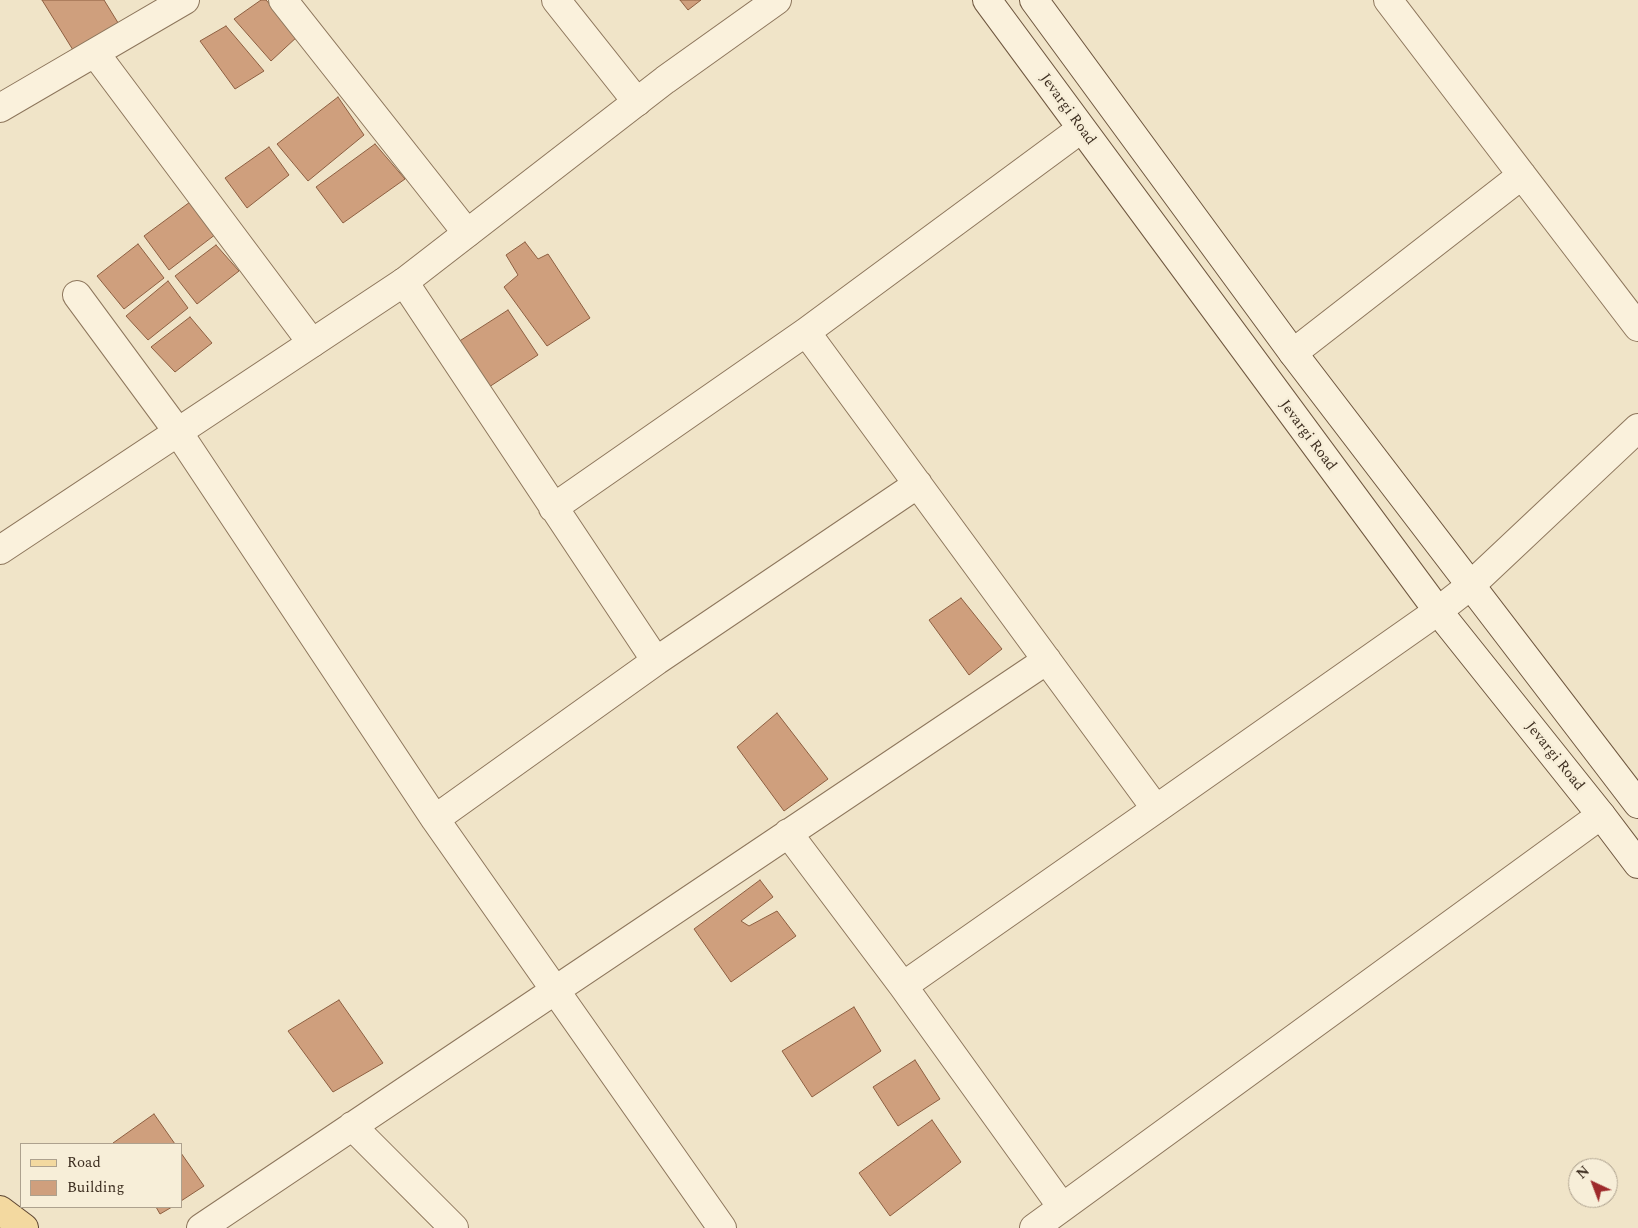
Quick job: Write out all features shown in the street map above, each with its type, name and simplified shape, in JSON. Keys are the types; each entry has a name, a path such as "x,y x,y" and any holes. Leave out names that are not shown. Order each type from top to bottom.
{"main road":[{"path":"0,1210 24,1228"}],"street":[{"path":"0,108 185,0"},
{"path":"282,0 467,233"},
{"path":"556,0 637,102"},
{"path":"0,550 404,282 665,80 777,0"},
{"name":"Jevargi Road","path":"987,0 1438,611 1638,864"},
{"path":"1034,0 1293,353 1638,804"},
{"path":"1388,0 1638,327"},
{"path":"95,53 312,343"},
{"path":"553,508 806,332 1081,129"},
{"path":"1293,353 1522,175"},
{"path":"404,282 656,661"},
{"path":"77,295 178,432 435,819 722,1228"},
{"path":"806,332 1156,809"},
{"path":"903,986 1438,611 1470,586 1638,428"},
{"path":"435,819 656,661 918,484"},
{"path":"201,1228 1047,660"},
{"path":"1034,1228 1601,815"},
{"path":"788,833 903,986 1062,1207"},
{"path":"352,1126 454,1228"}],"building":[{"path":"42,0 104,0 120,26 73,50"},
{"path":"261,0 266,0 298,36 271,61 234,19"},
{"path":"680,0 701,0 688,10"},
{"path":"226,26 264,71 235,89 200,41"},
{"path":"338,97 364,135 308,181 277,144"},
{"path":"375,144 405,179 343,223 316,187"},
{"path":"269,147 289,175 247,208 225,178"},
{"path":"190,202 216,234 169,270 144,236"},
{"path":"525,242 538,259 548,254 590,318 547,346 504,287 518,275 506,255"},
{"path":"138,244 164,278 124,309 97,276"},
{"path":"216,245 239,271 197,304 175,276"},
{"path":"168,281 188,308 148,340 126,316"},
{"path":"508,310 538,355 489,387 458,342"},
{"path":"190,317 212,343 175,372 151,347"},
{"path":"961,598 1002,649 969,675 929,620"},
{"path":"777,713 828,779 784,811 737,747"},
{"path":"760,880 773,897 741,921 749,926 777,911 796,936 731,982 694,929"},
{"path":"339,1000 383,1063 333,1092 288,1031"},
{"path":"854,1007 881,1051 812,1097 782,1051"},
{"path":"915,1060 940,1099 898,1126 873,1087"},
{"path":"154,1114 174,1143 113,1143"},
{"path":"932,1120 961,1162 890,1216 859,1173"},
{"path":"182,1154 204,1186 182,1200"},
{"path":"157,1208 170,1208 160,1214"}]}
